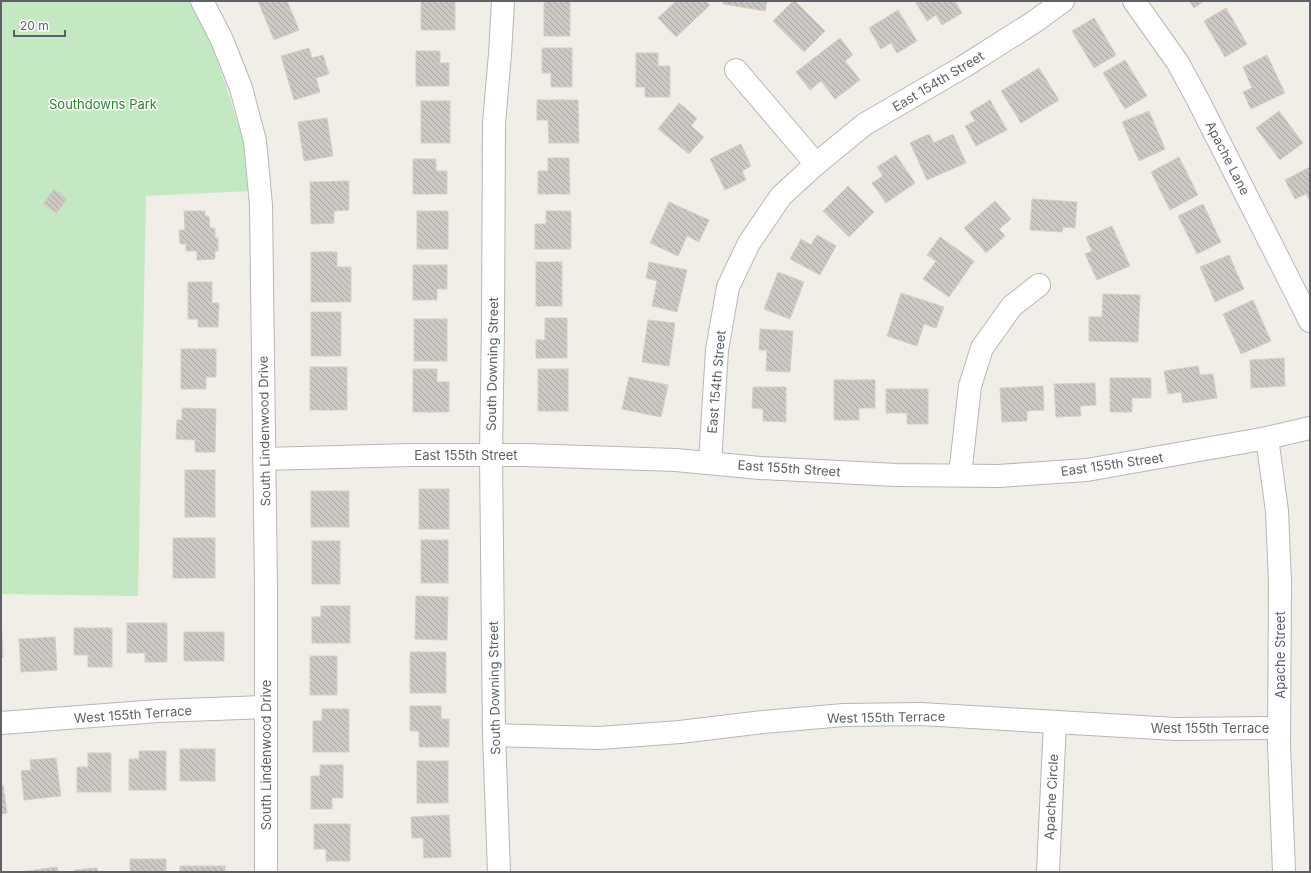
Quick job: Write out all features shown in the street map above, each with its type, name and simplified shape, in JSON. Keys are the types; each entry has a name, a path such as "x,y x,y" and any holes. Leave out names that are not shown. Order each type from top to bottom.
{"street":[{"name":"South Lindenwood Drive","path":"202,1 222,40 240,88 255,141 261,205 266,707 266,872"},
{"name":"South Downing Street","path":"499,872 494,735 491,455 494,123 503,1"},
{"name":"East 154th Street","path":"710,463 717,350 728,287 749,243 781,196 816,164 865,124 963,67 1034,22 1063,1"},
{"name":"Apache Lane","path":"1134,1 1178,63 1310,321"},
{"path":"736,70 816,164"},
{"path":"960,475 970,386 982,348 1012,306 1039,285"},
{"name":"East 155th Street","path":"264,459 525,455 676,460 760,468 896,475 998,476 1087,470 1267,438 1310,428"},
{"name":"Apache Street","path":"1267,438 1277,511 1280,574 1279,745 1284,872"},
{"name":"West 155th Terrace","path":"1,723 158,711 266,707"},
{"name":"West 155th Terrace","path":"494,735 599,738 680,732 763,722 844,715 921,714 1175,730 1279,728"},
{"name":"Apache Circle","path":"1048,872 1055,722"}],"green space":[{"name":"Southdowns Park","path":"1,1 189,1 212,46 244,144 250,191 146,196 138,596 1,594"}],"building":[{"path":"258,1 287,1 299,30 274,40"},
{"path":"421,1 455,1 455,30 421,30"},
{"path":"544,1 570,1 570,36 544,36"},
{"path":"674,1 706,1 710,5 676,37 658,18 675,2"},
{"path":"723,1 767,1 765,11 723,4"},
{"path":"793,1 795,1 825,31 804,52 773,21"},
{"path":"915,1 955,1 962,13 942,25 936,15 927,21"},
{"path":"1189,1 1204,1 1194,8"},
{"path":"1226,8 1247,44 1225,57 1204,21"},
{"path":"898,10 917,41 897,53 891,43 881,49 869,28"},
{"path":"1094,18 1116,55 1094,68 1072,31"},
{"path":"840,38 853,55 845,61 860,80 835,99 821,81 810,90 796,72"},
{"path":"309,48 312,58 323,55 329,74 316,78 320,92 294,100 281,56"},
{"path":"542,48 572,48 572,87 551,87 551,73 542,73"},
{"path":"416,51 440,51 440,63 449,63 449,86 416,86"},
{"path":"636,53 658,53 658,66 670,66 670,97 645,97 645,87 636,87"},
{"path":"1267,55 1285,93 1251,109 1243,92 1252,88 1243,67"},
{"path":"1125,60 1147,96 1125,109 1103,73"},
{"path":"1039,68 1059,100 1021,123 1001,91"},
{"path":"537,100 578,100 579,143 549,143 548,120 537,120"},
{"path":"990,100 1007,130 976,146 965,126 975,121 970,112"},
{"path":"421,101 450,101 450,143 421,143"},
{"path":"679,103 697,118 691,126 704,137 689,154 658,129"},
{"path":"1149,111 1165,149 1139,161 1122,122"},
{"path":"1279,111 1303,143 1280,160 1256,128"},
{"path":"327,118 333,156 304,161 298,122"},
{"path":"929,134 934,143 953,134 966,163 927,180 910,143"},
{"path":"741,144 751,166 742,171 746,180 725,190 710,159"},
{"path":"896,155 915,183 886,203 872,183 883,176 877,167"},
{"path":"1179,157 1198,195 1170,210 1151,172"},
{"path":"548,158 569,158 570,194 538,194 538,171 548,171"},
{"path":"413,159 436,159 436,171 447,171 447,194 413,194"},
{"path":"1310,167 1310,201 1306,194 1295,199 1285,180"},
{"path":"349,181 349,210 334,211 334,223 311,224 310,182"},
{"path":"848,186 874,212 849,237 823,211"},
{"path":"54,189 67,199 57,213 43,204"},
{"path":"1032,199 1077,202 1075,228 1063,227 1062,232 1030,230"},
{"path":"995,201 1011,219 999,229 1005,236 986,253 964,228"},
{"path":"669,202 709,220 699,242 687,236 678,256 650,243"},
{"path":"1203,204 1221,242 1197,254 1178,216"},
{"path":"184,211 205,211 205,216 209,216 210,228 215,228 215,238 218,238 218,251 215,251 215,259 197,260 197,251 186,251 186,244 180,244 179,230 185,230"},
{"path":"417,211 448,211 448,249 417,249"},
{"path":"546,211 571,211 571,249 535,249 535,224 546,224"},
{"path":"1112,226 1130,266 1097,280 1085,254 1092,251 1086,237"},
{"path":"817,235 836,246 820,275 790,259 801,239 811,245"},
{"path":"940,237 974,261 949,297 923,279 936,261 927,255"},
{"path":"311,252 337,252 337,267 351,267 351,302 311,302"},
{"path":"1229,255 1244,289 1215,302 1200,267"},
{"path":"536,262 562,262 562,306 536,306"},
{"path":"649,262 687,270 677,312 652,306 657,281 646,278"},
{"path":"413,265 447,265 447,289 437,289 437,300 413,300"},
{"path":"778,272 804,282 790,319 764,309"},
{"path":"188,282 212,282 212,303 219,303 218,327 198,327 198,319 188,319"},
{"path":"901,293 944,307 936,328 924,324 917,346 887,336"},
{"path":"1103,294 1140,295 1138,342 1089,341 1089,317 1102,317"},
{"path":"1253,300 1271,341 1241,354 1223,314"},
{"path":"311,312 341,312 341,356 311,356"},
{"path":"545,318 567,318 567,358 536,358 536,340 545,340"},
{"path":"414,319 447,319 447,361 414,361"},
{"path":"648,320 675,323 669,366 642,362"},
{"path":"760,329 793,331 790,372 766,371 767,350 759,350"},
{"path":"181,349 216,349 216,377 206,377 206,389 181,389"},
{"path":"1284,358 1285,386 1251,388 1250,360"},
{"path":"1198,366 1200,375 1213,374 1217,398 1183,403 1181,392 1168,394 1164,371"},
{"path":"310,367 347,367 347,410 310,410"},
{"path":"413,369 437,369 437,382 449,382 449,412 413,412"},
{"path":"538,369 568,369 568,411 538,411"},
{"path":"629,377 668,385 661,417 622,409"},
{"path":"1110,378 1151,378 1151,398 1132,398 1132,412 1110,412"},
{"path":"834,380 875,380 875,408 859,408 859,420 834,420"},
{"path":"1095,383 1096,405 1080,406 1081,416 1056,417 1054,384"},
{"path":"1043,386 1044,410 1027,411 1027,421 1002,422 1000,388"},
{"path":"753,387 786,387 786,422 763,421 763,409 752,408"},
{"path":"886,389 928,389 928,424 907,424 907,413 886,413"},
{"path":"182,408 216,409 215,452 195,452 195,440 176,439 177,420 182,420"},
{"path":"185,470 215,470 215,517 185,517"},
{"path":"419,489 449,489 449,529 419,529"},
{"path":"311,491 349,491 349,527 311,527"},
{"path":"173,538 215,538 215,578 173,578"},
{"path":"421,540 448,540 448,583 421,583"},
{"path":"312,541 340,541 340,584 312,584"},
{"path":"416,596 448,597 447,640 415,639"},
{"path":"321,606 350,606 350,643 312,643 312,617 321,617"},
{"path":"1,618 3,657 1,657"},
{"path":"127,623 167,623 167,662 145,662 145,653 127,653"},
{"path":"74,628 112,628 112,667 88,667 88,655 74,655"},
{"path":"184,632 224,632 224,661 184,661"},
{"path":"55,637 57,670 21,672 19,639"},
{"path":"410,652 446,652 446,693 410,693"},
{"path":"310,656 337,656 337,695 310,695"},
{"path":"410,706 441,706 441,719 449,719 449,747 419,747 419,731 410,731"},
{"path":"322,709 349,709 349,752 313,752 313,721 322,721"},
{"path":"180,749 215,749 215,781 180,781"},
{"path":"139,751 166,751 166,790 129,790 129,759 139,759"},
{"path":"88,753 111,753 111,792 77,792 77,767 88,767"},
{"path":"56,758 61,796 24,800 21,771 31,770 30,760"},
{"path":"417,761 448,761 448,803 417,803"},
{"path":"320,765 343,765 343,798 332,798 332,809 311,809 311,776 320,776"},
{"path":"1,785 3,785 7,813 1,814"},
{"path":"449,815 451,857 424,858 423,838 412,838 411,817"},
{"path":"314,824 350,824 350,861 326,861 326,849 314,849"},
{"path":"130,859 166,859 166,872 130,872"},
{"path":"180,866 225,866 225,872 180,872"},
{"path":"57,867 58,872 20,872"},
{"path":"97,868 98,872 75,872 74,870"}]}
